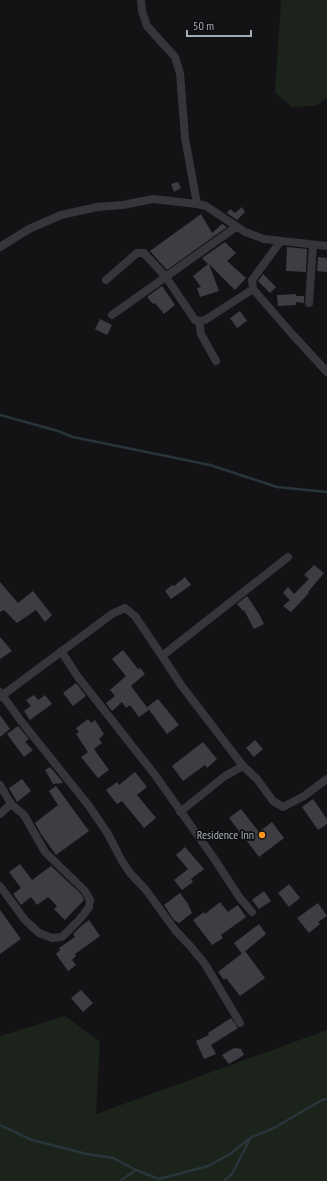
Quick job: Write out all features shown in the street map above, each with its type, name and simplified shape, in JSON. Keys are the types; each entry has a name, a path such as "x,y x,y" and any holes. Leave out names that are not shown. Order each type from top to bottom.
{"street":[{"path":"141,0 142,11 147,26 175,57 180,72 185,138 197,204"},
{"path":"0,247 29,229 62,215 97,207 123,205 153,199 206,206 236,227 264,240 327,246"},
{"path":"112,315 236,227"},
{"path":"280,242 252,280 253,288 327,372"},
{"path":"309,303 313,245"},
{"path":"106,280 138,254 144,253 166,277 195,320 199,321 205,320 253,288"},
{"path":"199,321 201,334 216,361"},
{"path":"162,656 288,557"},
{"path":"240,1023 205,964 175,930 146,890 130,873 108,834 89,806 1,695 112,614 125,608 135,616 181,685 243,766 257,779 274,801 283,807 304,796 327,779"},
{"path":"62,651 78,677 155,775 240,898 252,912"},
{"path":"180,812 225,776 243,766"},
{"path":"0,785 11,804 24,815 45,852 85,891 90,900 90,907 62,937 52,938 39,933 25,920 0,886"},
{"path":"0,814 11,804"}],"shaded area":[{"path":"281,0 327,0 327,98 315,106 292,107 275,92"},
{"path":"65,1016 100,1042 96,1114 327,1030 327,1181 0,1181 0,1036"}],"building":[{"path":"178,182 181,188 174,192 171,184"},
{"path":"242,207 245,212 237,220 227,213 230,209 235,213"},
{"path":"201,214 212,233 222,224 227,227 167,270 150,251"},
{"path":"225,242 236,253 227,261 246,278 235,290 209,264 219,291 200,297 197,288 201,287 193,276 208,264 202,258"},
{"path":"287,247 307,249 306,272 286,271"},
{"path":"318,257 327,258 327,272 317,271"},
{"path":"263,274 276,287 270,293 258,281"},
{"path":"162,286 175,305 164,314 155,303 153,304 147,297"},
{"path":"296,294 296,296 304,296 304,303 296,302 296,305 278,306 277,295"},
{"path":"240,311 247,321 237,328 230,318"},
{"path":"100,319 112,325 107,335 95,329"},
{"path":"314,565 324,573 308,592 309,593 291,612 283,606 290,600 283,593 288,587 294,594 309,579 304,575"},
{"path":"185,577 191,585 171,599 165,591"},
{"path":"0,582 18,603 33,591 52,615 45,622 36,610 17,623 4,610 0,612"},
{"path":"247,596 264,624 254,629 244,610 243,611 237,604"},
{"path":"0,637 12,651 0,659"},
{"path":"123,650 138,669 140,668 145,674 131,686 149,710 139,717 130,705 126,708 122,702 112,711 106,703 115,696 110,690 126,676 112,659"},
{"path":"76,683 86,696 73,706 63,693"},
{"path":"34,695 38,700 45,695 52,704 30,720 24,711 31,706 26,700"},
{"path":"158,699 179,725 167,734 147,707"},
{"path":"0,715 10,729 0,737"},
{"path":"88,719 91,723 95,720 104,734 99,739 102,743 94,749 109,770 98,778 81,757 88,752 76,734 79,732 76,728"},
{"path":"18,726 29,739 25,742 33,750 24,757 7,734"},
{"path":"255,740 263,749 254,757 246,748"},
{"path":"203,742 217,759 207,768 205,765 183,781 172,766"},
{"path":"50,767 63,783 53,784 45,770"},
{"path":"135,772 147,787 137,795 156,818 144,828 122,801 117,804 106,790 117,782 119,785"},
{"path":"22,779 31,791 17,802 9,788"},
{"path":"56,786 89,831 56,855 35,823 58,805 49,791"},
{"path":"313,799 327,819 327,824 318,830 302,807"},
{"name":"Residence Inn","path":"241,809 259,832 272,822 284,838 259,857 229,818"},
{"path":"185,847 204,869 191,879 193,882 182,890 174,880 188,869 176,855"},
{"path":"20,864 32,880 51,866 81,894 84,900 65,920 54,909 57,906 48,897 37,905 31,897 21,905 13,894 21,888 9,872"},
{"path":"289,884 300,898 289,907 278,893"},
{"path":"264,891 271,901 259,909 252,900"},
{"path":"180,893 188,904 192,913 179,923 174,920 164,905"},
{"path":"220,902 228,912 238,905 246,917 221,935 223,938 212,945 193,920 204,912 205,914"},
{"path":"318,903 327,916 318,922 320,924 309,933 297,918"},
{"path":"0,910 21,939 0,954"},
{"path":"89,920 100,936 75,954 76,956 72,960 76,965 68,971 56,954 60,950 59,948 75,937 73,934"},
{"path":"259,924 266,934 242,954 234,943"},
{"path":"245,951 265,978 240,996 226,978 224,980 218,972"},
{"path":"81,990 93,1003 83,1012 71,998"},
{"path":"231,1018 238,1028 211,1045 216,1054 204,1059 196,1041 209,1035 208,1033"},
{"path":"234,1048 241,1049 244,1055 229,1064 222,1055"}],"waterway":[{"path":"0,415 58,431 73,437 210,465 277,487 327,492"},
{"path":"0,1125 32,1140 87,1154 113,1158 136,1170 159,1179 208,1166 230,1154 250,1138 274,1128 322,1100 327,1099"},
{"path":"224,1181 232,1174 250,1139"},
{"path":"120,1181 136,1170"}],"place":[{"name":"Residence Inn","path":"262,835"}]}
